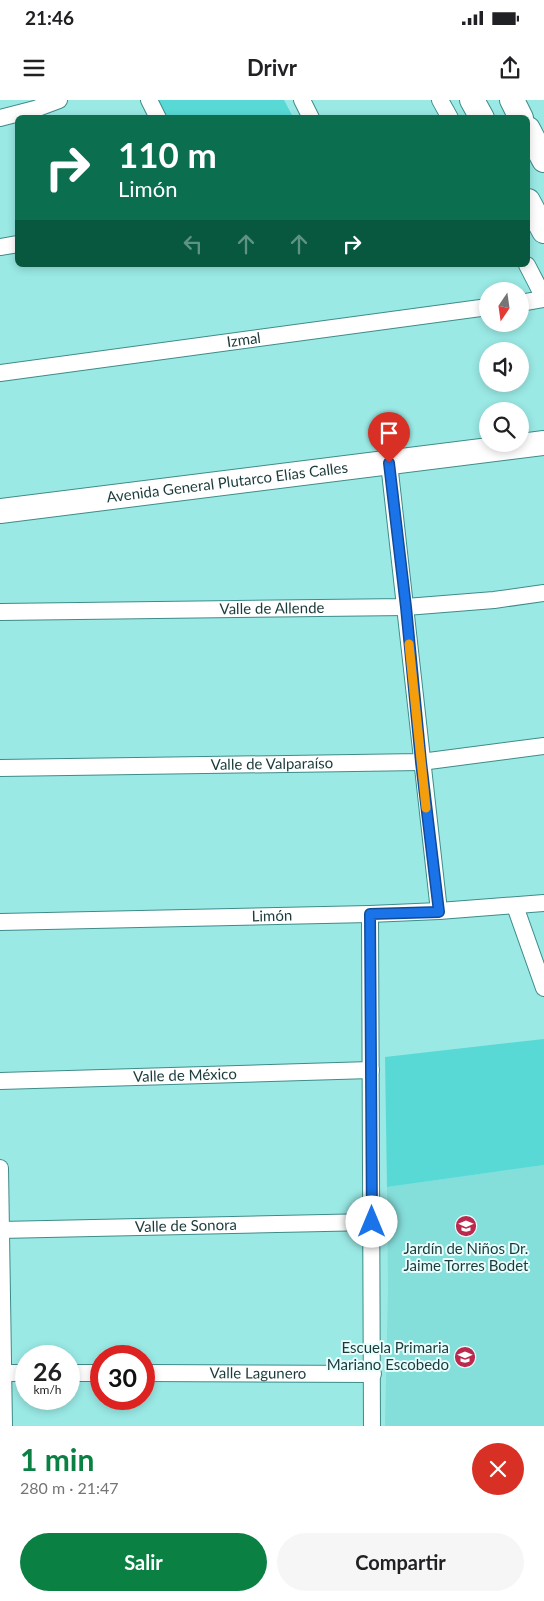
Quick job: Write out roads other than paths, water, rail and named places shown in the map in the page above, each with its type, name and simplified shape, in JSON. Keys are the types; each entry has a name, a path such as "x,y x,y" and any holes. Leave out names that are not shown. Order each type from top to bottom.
{"street":[{"path":"0,118 35,109 59,100"},
{"path":"149,100 156,115"},
{"path":"302,100 310,115"},
{"path":"440,100 448,115"},
{"path":"512,100 520,115"},
{"path":"530,133 544,160"},
{"path":"530,205 544,231"},
{"path":"0,247 15,244"},
{"path":"528,267 544,299 529,302"},
{"name":"Izmal","path":"0,373 479,308"},
{"name":"Avenida General Plutarco Elías Calles","path":"0,511 544,443"},
{"path":"389,463 439,912"},
{"name":"Valle de Allende","path":"0,612 406,607 494,600 544,593"},
{"name":"Valle de Valparaíso","path":"0,768 421,762 544,746"},
{"name":"Limón","path":"0,922 439,912 544,903"},
{"path":"515,906 543,982"},
{"path":"370,914 372,1426"},
{"name":"Valle de México","path":"0,1082 371,1070"},
{"path":"0,1168 4,1426"},
{"name":"Valle de Sonora","path":"0,1230 372,1222"},
{"path":"2,1373 15,1373"},
{"name":"Valle Lagunero","path":"155,1373 373,1374"}],"place":[{"name":"Jardín de Niños Dr. Jaime Torres Bodet","path":"466,1226"},
{"name":"Escuela Primaria Mariano Escobedo","path":"465,1357"}]}
